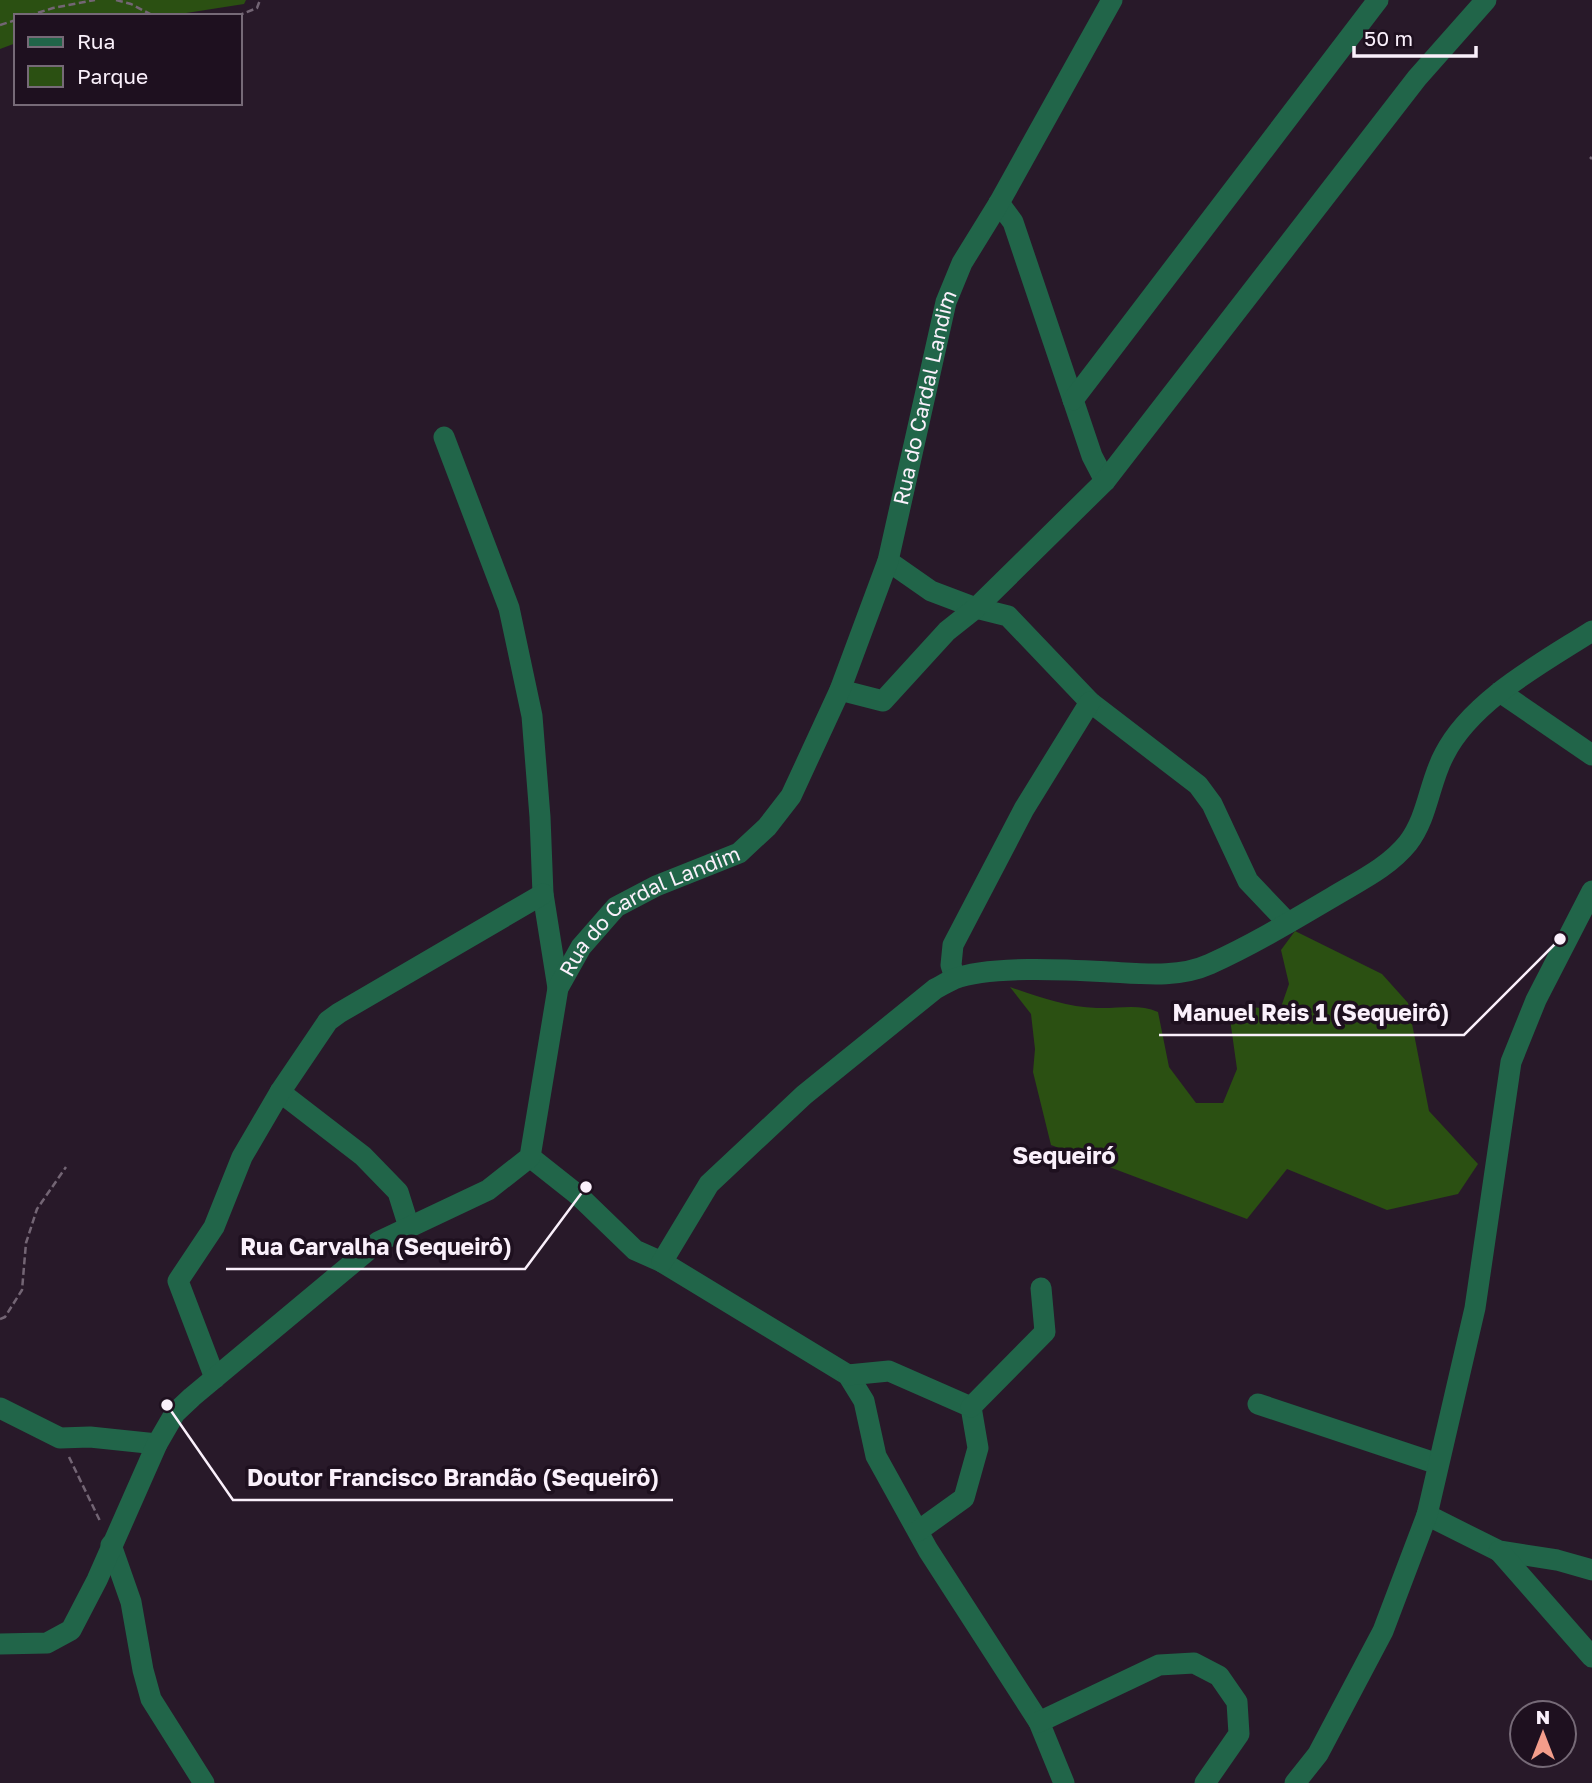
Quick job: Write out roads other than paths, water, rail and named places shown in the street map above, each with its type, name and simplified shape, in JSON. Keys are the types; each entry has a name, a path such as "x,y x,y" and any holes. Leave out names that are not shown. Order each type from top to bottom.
{"street":[{"name":"Rua do Cardal Landim","path":"530,1157 558,988 581,947 617,907 656,886 739,853 768,827 791,796 839,690 888,561 946,302 962,263 999,203 1112,0"},
{"path":"1073,400 1378,0"},
{"path":"839,690 883,701 947,631 976,608 1105,481 1417,78 1486,0"},
{"path":"999,203 1013,222 1092,456 1105,481"},
{"path":"444,437 509,608 532,716 543,894 558,988"},
{"path":"888,561 931,591 976,608 1008,616 1090,702 1198,785 1212,804 1248,881 1288,923"},
{"path":"662,1262 709,1184 804,1095 935,989 955,978 989,972 1068,969 1141,974 1180,973 1208,965 1288,923 1384,866 1408,842 1424,811 1443,756 1462,727 1500,692 1588,641"},
{"path":"1500,692 1592,755"},
{"path":"955,978 951,965 953,945 1024,809 1090,702"},
{"path":"1294,1783 1318,1754 1383,1630 1427,1515 1475,1308 1511,1062 1536,1000 1592,891"},
{"path":"215,1378 178,1281 214,1227 242,1157 280,1092 328,1021 543,894"},
{"path":"280,1092 363,1156 398,1192 409,1227"},
{"path":"0,1644 47,1643 71,1630 97,1580 157,1444 175,1413 378,1242 488,1190 530,1157 578,1195 635,1250 662,1262 848,1375 864,1401 876,1456 918,1531 1039,1721 1064,1783"},
{"path":"971,1407 1045,1332 1041,1288"},
{"path":"848,1375 889,1371 971,1407"},
{"path":"1258,1404 1438,1464"},
{"path":"918,1531 964,1497 978,1448 971,1407"},
{"path":"0,1408 60,1438 90,1437 157,1444"},
{"path":"1427,1515 1499,1551 1557,1560 1592,1570"},
{"path":"111,1545 131,1602 151,1699 204,1783"},
{"path":"1499,1551 1592,1657"},
{"path":"1039,1721 1159,1665 1194,1663 1219,1676 1237,1702 1239,1734 1205,1783"}],"place":[{"name":"Manuel Reis 1 (Sequeirô)","path":"1560,939"},
{"name":"Rua Carvalha (Sequeirô)","path":"586,1187"},
{"name":"Doutor Francisco Brandão (Sequeirô)","path":"167,1405"}],"district":[{"name":"Sequeiró","path":"1064,1156"}]}
